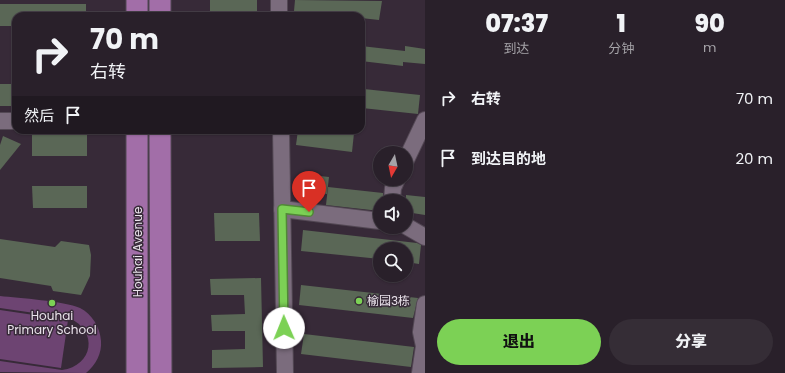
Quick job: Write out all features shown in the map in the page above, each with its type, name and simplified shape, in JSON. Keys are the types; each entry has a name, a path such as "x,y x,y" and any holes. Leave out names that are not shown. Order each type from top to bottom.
{"main road":[{"path":"136,0 137,12"},
{"path":"160,0 160,12"},
{"name":"Houhai Avenue","path":"137,134 137,373"},
{"name":"Houhai Avenue","path":"160,134 161,373"}],"street":[{"path":"278,0 279,12"},
{"path":"413,146 425,120"},
{"path":"0,121 12,121"},
{"path":"281,134 285,373"},
{"path":"282,209 373,220"},
{"path":"413,230 425,237"},
{"path":"420,373 424,346 421,332 425,304"}],"shaded area":[{"path":"0,296 63,303 80,308 92,317 99,331 101,341 98,358 93,366 86,373 0,372 0,361 62,370 72,367 80,362 86,355 88,339 85,331 79,324 69,318 0,308"},
{"path":"0,310 68,320 61,368 0,359"}],"building":[{"path":"210,0 257,0 257,12 210,12"},
{"path":"295,0 382,1 379,20 365,18 365,12 294,11"},
{"path":"0,4 86,4 86,12 12,12 12,26 0,26"},
{"path":"365,46 405,51 405,46 425,49 425,64 403,62 403,66 365,61"},
{"path":"0,84 12,84 12,106 0,106"},
{"path":"365,89 420,95 418,114 365,108"},
{"path":"32,134 87,134 87,156 32,156"},
{"path":"297,134 354,134 352,152 296,145"},
{"path":"3,136 21,144 0,170 0,145"},
{"path":"303,174 329,177 327,194 301,191"},
{"path":"32,186 87,186 87,208 33,208"},
{"path":"328,187 383,193 373,194 373,210 326,205"},
{"path":"413,196 425,197 425,215 413,213"},
{"path":"214,213 259,213 260,241 215,241"},
{"path":"303,230 408,242 373,242 373,258 301,251"},
{"path":"0,239 55,247 61,241 89,245 91,255 90,276 81,295 53,291 51,286 0,278"},
{"path":"413,243 421,245 419,264 413,263"},
{"path":"261,278 263,367 212,368 212,350 245,349 245,331 212,331 211,315 245,314 244,295 211,295 210,279"},
{"name":"榆园3栋","path":"301,285 418,298 413,318 299,305"},
{"path":"304,334 414,347 411,367 301,354"}],"place":[{"name":"榆园3栋","path":"359,301"},
{"name":"Houhai Primary School","path":"52,303"}],"route":[{"path":"284,328 282,209 309,212"}]}
